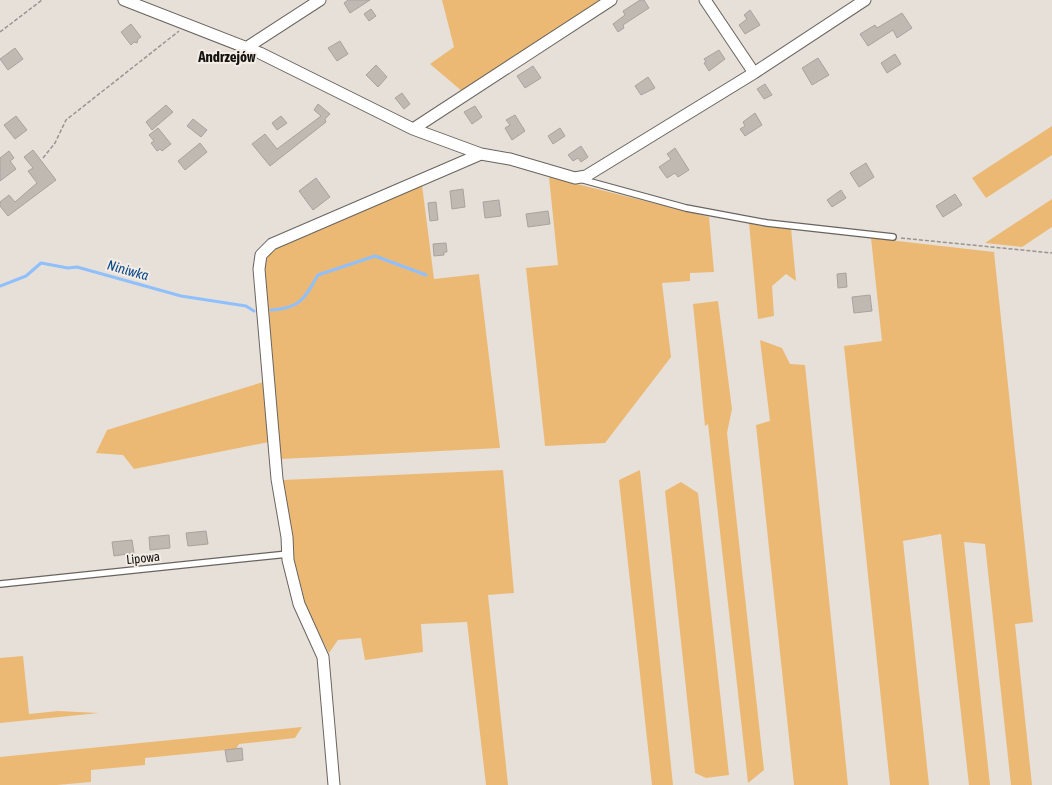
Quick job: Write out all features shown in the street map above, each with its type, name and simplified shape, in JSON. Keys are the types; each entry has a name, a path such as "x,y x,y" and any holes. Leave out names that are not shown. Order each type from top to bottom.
{"street":[{"path":"124,0 246,48 413,129 481,154 510,159 575,178 586,176 754,73 865,0"},
{"path":"246,48 320,0"},
{"path":"413,129 612,0"},
{"path":"705,0 754,73"},
{"path":"334,785 323,657 299,604 288,554 287,537 277,479 259,269 261,256 272,244 481,154"}],"lane":[{"path":"575,178 701,211 767,223 893,238"},
{"name":"Lipowa","path":"0,584 288,554"}],"path":[{"path":"0,32 42,0"},
{"path":"43,158 56,143 66,120 186,25"},
{"path":"893,238 1052,253"}],"shaded area":[{"path":"442,0 603,0 463,92 430,64 454,47"},
{"path":"1052,126 1052,155 986,198 972,178"},
{"path":"549,177 709,217 714,272 690,273 690,281 662,283 671,357 605,443 545,446 526,268 558,265"},
{"path":"422,185 434,279 479,274 500,448 281,459 264,260 276,248"},
{"path":"1052,199 1052,227 1022,247 985,243"},
{"path":"749,223 765,227 791,228 796,281 786,274 772,286 774,316 758,319"},
{"path":"871,238 994,252 1033,622 1015,624 1032,785 1011,785 985,544 964,542 990,785 969,785 941,534 903,541 929,785 890,785 844,346 882,341"},
{"path":"718,301 732,409 727,433 764,770 748,783 708,424 705,426 693,304"},
{"path":"760,340 782,348 790,364 805,365 848,785 794,785 756,425 770,421"},
{"path":"263,382 269,442 134,469 123,455 96,453 107,430"},
{"path":"503,470 514,593 488,595 508,785 486,785 467,622 421,624 423,652 365,660 361,638 338,640 329,653 306,607 293,556 283,480"},
{"path":"640,470 673,785 652,785 619,480"},
{"path":"681,482 698,493 729,775 706,778 695,773 665,491"},
{"path":"23,656 29,714 58,711 99,713 0,723 0,658"},
{"path":"302,727 295,738 239,744 236,749 145,758 145,765 91,770 91,782 57,785 0,785 0,757"}],"building":[{"path":"348,0 370,0 350,13 344,3"},
{"path":"640,0 644,0 649,8 623,25 624,28 618,32 613,24 625,15 623,11"},
{"path":"371,9 376,16 369,21 364,14"},
{"path":"750,10 760,25 745,34 739,25 747,19 744,15"},
{"path":"902,13 912,28 897,38 893,30 868,46 860,34 875,25 877,28"},
{"path":"131,24 141,37 138,39 137,43 134,42 131,45 121,32"},
{"path":"340,41 348,54 337,61 328,48"},
{"path":"15,48 23,59 8,70 0,59"},
{"path":"719,50 725,59 709,71 704,63 706,62 704,59"},
{"path":"895,54 901,64 887,73 881,63"},
{"path":"818,58 829,75 812,85 802,68"},
{"path":"376,65 387,77 378,87 366,75"},
{"path":"533,66 541,78 525,88 517,76"},
{"path":"648,77 655,88 641,95 635,86"},
{"path":"765,84 772,95 764,99 757,89"},
{"path":"402,93 410,104 404,109 395,98"},
{"path":"318,104 330,114 325,119 326,122 270,166 252,144 265,134 277,149 321,116 314,110"},
{"path":"166,105 173,112 152,130 146,122"},
{"path":"475,106 482,117 472,124 464,112"},
{"path":"755,113 762,125 745,136 740,129 745,126 743,122"},
{"path":"515,115 525,131 512,140 505,128 510,125 506,120"},
{"path":"16,116 27,130 15,139 4,125"},
{"path":"281,116 287,123 277,130 272,123"},
{"path":"193,119 207,130 201,137 187,126"},
{"path":"158,128 171,144 162,151 160,149 157,151 151,143 154,141 149,135"},
{"path":"560,128 565,136 553,144 548,136"},
{"path":"200,143 207,152 185,170 178,161"},
{"path":"581,146 588,157 581,162 578,158 573,161 568,155"},
{"path":"675,148 689,170 678,177 675,173 667,178 659,167 671,159 667,154"},
{"path":"33,150 56,180 8,216 0,206 0,202 9,195 15,202 37,183 28,171 33,168 24,157"},
{"path":"9,151 14,158 10,161 16,169 0,181 0,158"},
{"path":"866,163 874,177 859,187 850,173"},
{"path":"316,178 330,197 313,210 299,191"},
{"path":"463,189 465,207 452,209 450,191"},
{"path":"841,190 846,198 832,207 827,200"},
{"path":"955,194 962,205 943,217 936,206"},
{"path":"499,200 501,216 485,218 483,202"},
{"path":"436,202 438,220 430,221 428,203"},
{"path":"548,211 550,224 528,227 526,214"},
{"path":"446,243 447,252 444,252 444,255 434,256 433,244"},
{"path":"846,273 847,287 838,288 837,274"},
{"path":"870,295 872,311 854,313 852,297"},
{"path":"206,531 208,544 188,546 186,533"},
{"path":"169,535 170,548 150,550 149,537"},
{"path":"132,540 134,553 114,556 112,542"},
{"path":"242,748 243,760 227,762 225,750"}],"waterway":[{"name":"Niniwka","path":"271,310 289,307 300,301 305,296 318,275 375,256 426,275"},
{"name":"Niniwka","path":"0,286 26,276 41,263 68,268 77,267 181,296 246,306 254,311"}],"district":[{"name":"Andrzejów","path":"227,56"}]}
